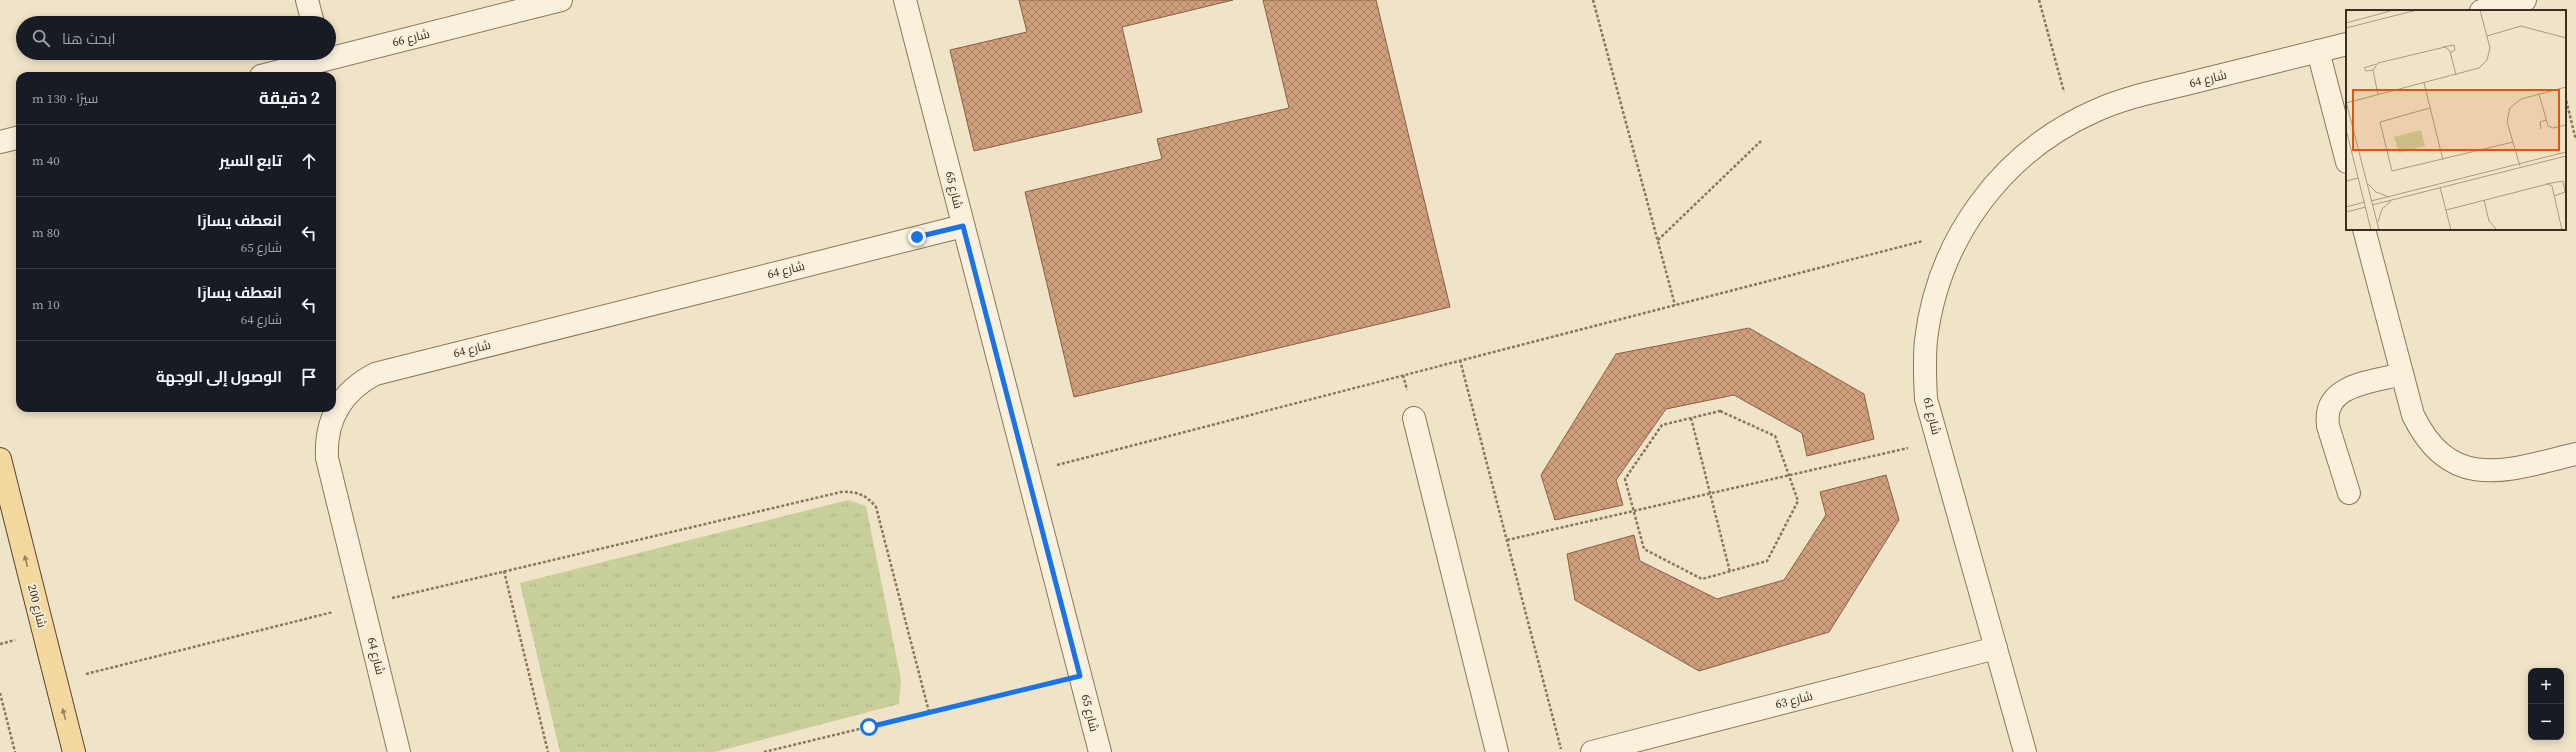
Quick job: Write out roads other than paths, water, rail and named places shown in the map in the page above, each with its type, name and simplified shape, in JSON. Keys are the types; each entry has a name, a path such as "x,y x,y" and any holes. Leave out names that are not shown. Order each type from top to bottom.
{"main road":[{"name":"شارع 200","path":"0,459 74,752"}],"street":[{"path":"307,0 311,16"},
{"name":"شارع 66","path":"336,53 561,0"},
{"name":"شارع 65","path":"905,0 1100,752"},
{"path":"2484,10 2525,0"},
{"name":"شارع 64","path":"2072,122 2120,101 2346,44"},
{"path":"2318,51 2346,158"},
{"name":"شارع 66","path":"273,72 311,60"},
{"name":"شارع 61","path":"2025,752 1926,399 1926,341 1937,285 1961,231 1978,204 2020,158 2072,122"},
{"path":"0,142 16,138"},
{"name":"شارع 64","path":"336,409 360,382 375,374 963,226"},
{"path":"2364,230 2413,415 2421,433 2434,448 2452,461 2472,469 2493,472 2576,454"},
{"path":"2349,493 2328,426 2327,416 2329,405 2335,396 2344,390 2402,374"},
{"name":"شارع 64","path":"335,412 330,423 326,441 327,458 399,752"},
{"path":"1414,418 1498,752"},
{"name":"شارع 63","path":"1592,752 1996,648"}]}
